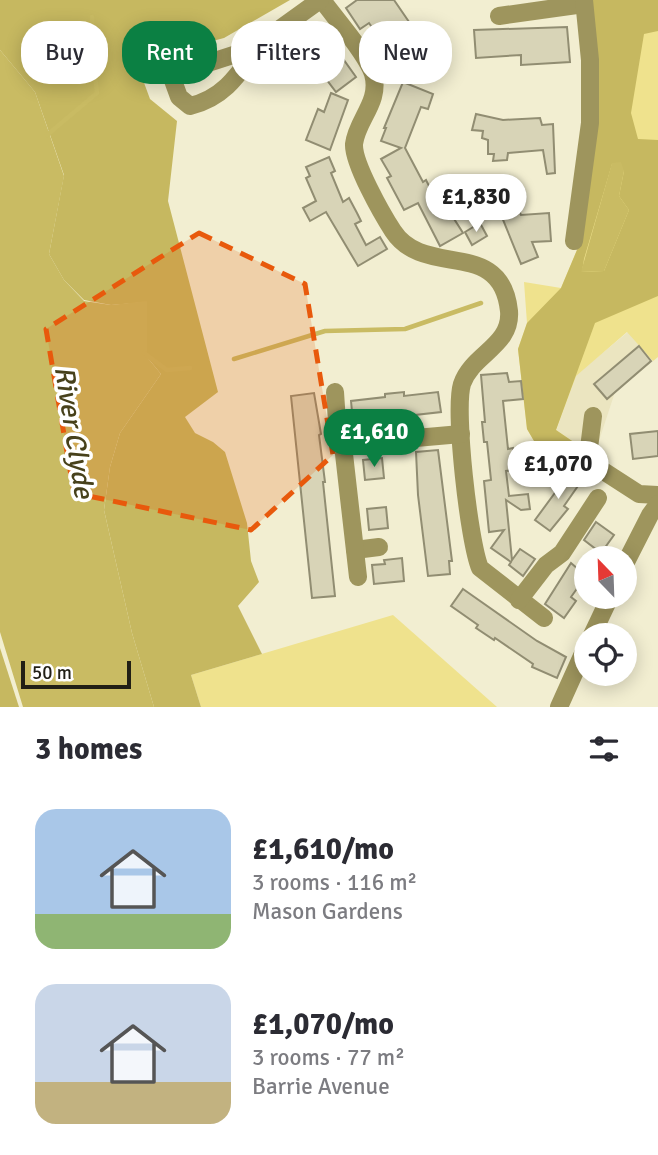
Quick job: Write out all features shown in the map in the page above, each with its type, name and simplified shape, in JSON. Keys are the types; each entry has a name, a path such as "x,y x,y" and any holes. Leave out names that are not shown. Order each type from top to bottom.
{"street":[{"path":"291,21 321,0 368,62 373,74 373,101 356,135 355,156 393,232 406,247 422,254 489,270 503,286 509,326 505,335 470,370 463,384 459,407 475,557 480,568 544,618"},
{"path":"499,16 584,2 590,60 590,123 573,241"},
{"path":"258,47 236,77 209,101 190,106 179,97 171,75 258,47"},
{"path":"335,392 337,422 346,448 344,454 358,577"},
{"path":"593,416 589,448 591,463 639,494 658,495"},
{"path":"346,448 359,443 461,434"},
{"path":"519,600 546,565 562,553 598,499"},
{"path":"634,546 658,504"},
{"path":"355,550 379,547"},
{"path":"559,707 574,674"}],"highlighted area":[{"path":"199,233 305,284 333,455 251,530 74,493 46,329"}],"shaded area":[{"path":"0,0 290,0 254,21 231,21 231,34 217,40 217,21 122,21 122,84 144,84 150,99 177,121 168,201 218,392 185,417 195,433 225,452 247,523 251,561 259,582 238,606 262,654 191,675 201,707 154,707 132,633 104,510 110,467 120,433 161,374 147,357 147,302 111,305 84,300 64,280 49,254 64,175 35,92 28,84 108,84 108,21 21,21 21,75 0,50"},
{"path":"588,0 658,0 658,31 644,34 631,113 638,139 658,140 658,296 595,323 556,430 594,456 585,479 544,458 527,429 518,349 527,323 561,288 582,238","holes":["612,164 624,171 619,196 629,210 604,271 582,272"]},
{"path":"658,0 658,357 653,361 627,332 576,376 556,430 594,456 585,479 544,458 527,429 518,349 527,323 524,282 561,288 582,238 597,132"},
{"path":"628,332 653,361 615,392 594,456 556,431 576,375"},
{"path":"393,615 497,707 201,707 191,675"},
{"path":"0,648 19,707 0,707"}],"water":[{"name":"River Clyde","path":"0,50 21,75 21,84 28,84 35,92 64,176 49,254 64,280 84,301 111,305 147,301 147,357 161,374 120,433 110,467 104,510 132,633 154,707 23,707 0,632"},
{"path":"621,162 624,171 619,196 629,210 604,271 581,272 612,163"}],"building":[{"path":"357,0 394,0 408,21 359,21 359,28 346,8"},
{"path":"567,27 570,62 521,65 521,55 476,58 474,30"},
{"path":"345,62 356,77 336,92 330,84 345,84"},
{"path":"402,84 433,94 428,109 421,107 405,148 423,182 426,180 429,186 431,185 446,212 449,211 463,233 440,246 418,203 404,210 387,178 391,176 381,159 401,148 381,141"},
{"path":"331,93 348,100 330,150 306,140 318,109 324,112"},
{"path":"476,114 503,120 540,118 542,125 553,124 555,173 547,174 543,150 508,153 507,160 493,161 494,154 488,154 488,140 482,138 483,131 472,130"},
{"path":"329,157 335,171 331,173 343,202 349,198 361,221 355,224 366,245 380,237 387,249 358,266 326,212 310,221 303,208 316,201 306,178 310,176 306,167"},
{"path":"513,198 521,215 549,213 551,241 532,242 538,257 521,264 497,205"},
{"path":"480,223 487,236 472,245 465,232"},
{"path":"639,346 651,361 607,399 594,384"},
{"path":"507,373 509,382 521,381 523,399 503,401 508,449 513,448 515,470 506,471 509,496 528,494 530,509 521,510 506,500 512,560 520,549 535,559 523,576 509,565 511,562 491,548 504,530 489,532 484,481 491,480 482,422 485,422 481,375"},
{"path":"404,392 404,396 438,392 441,412 353,422 351,401"},
{"path":"314,393 321,434 323,482 335,596 312,598 291,396"},
{"path":"658,431 658,456 633,459 630,434"},
{"path":"438,450 452,561 449,561 450,574 428,576 418,495 416,452"},
{"path":"382,458 384,478 365,480 363,460"},
{"path":"561,470 580,483 564,506 568,509 550,531 535,520 557,490 550,485"},
{"path":"386,507 388,528 369,530 367,509"},
{"path":"596,522 614,535 606,546 592,546 584,540"},
{"path":"402,558 404,581 374,584 372,565 385,564 384,560"},
{"path":"571,563 574,566 574,593 571,597 574,604 564,618 545,604"},
{"path":"463,589 537,641 566,657 557,678 532,667 533,664 476,628 478,625 451,606"}],"waterway":[{"path":"92,17 92,21"},
{"path":"47,135 97,93 96,84"},
{"path":"234,359 325,331 405,329 481,303"},
{"path":"144,353 167,370 190,368"}]}
